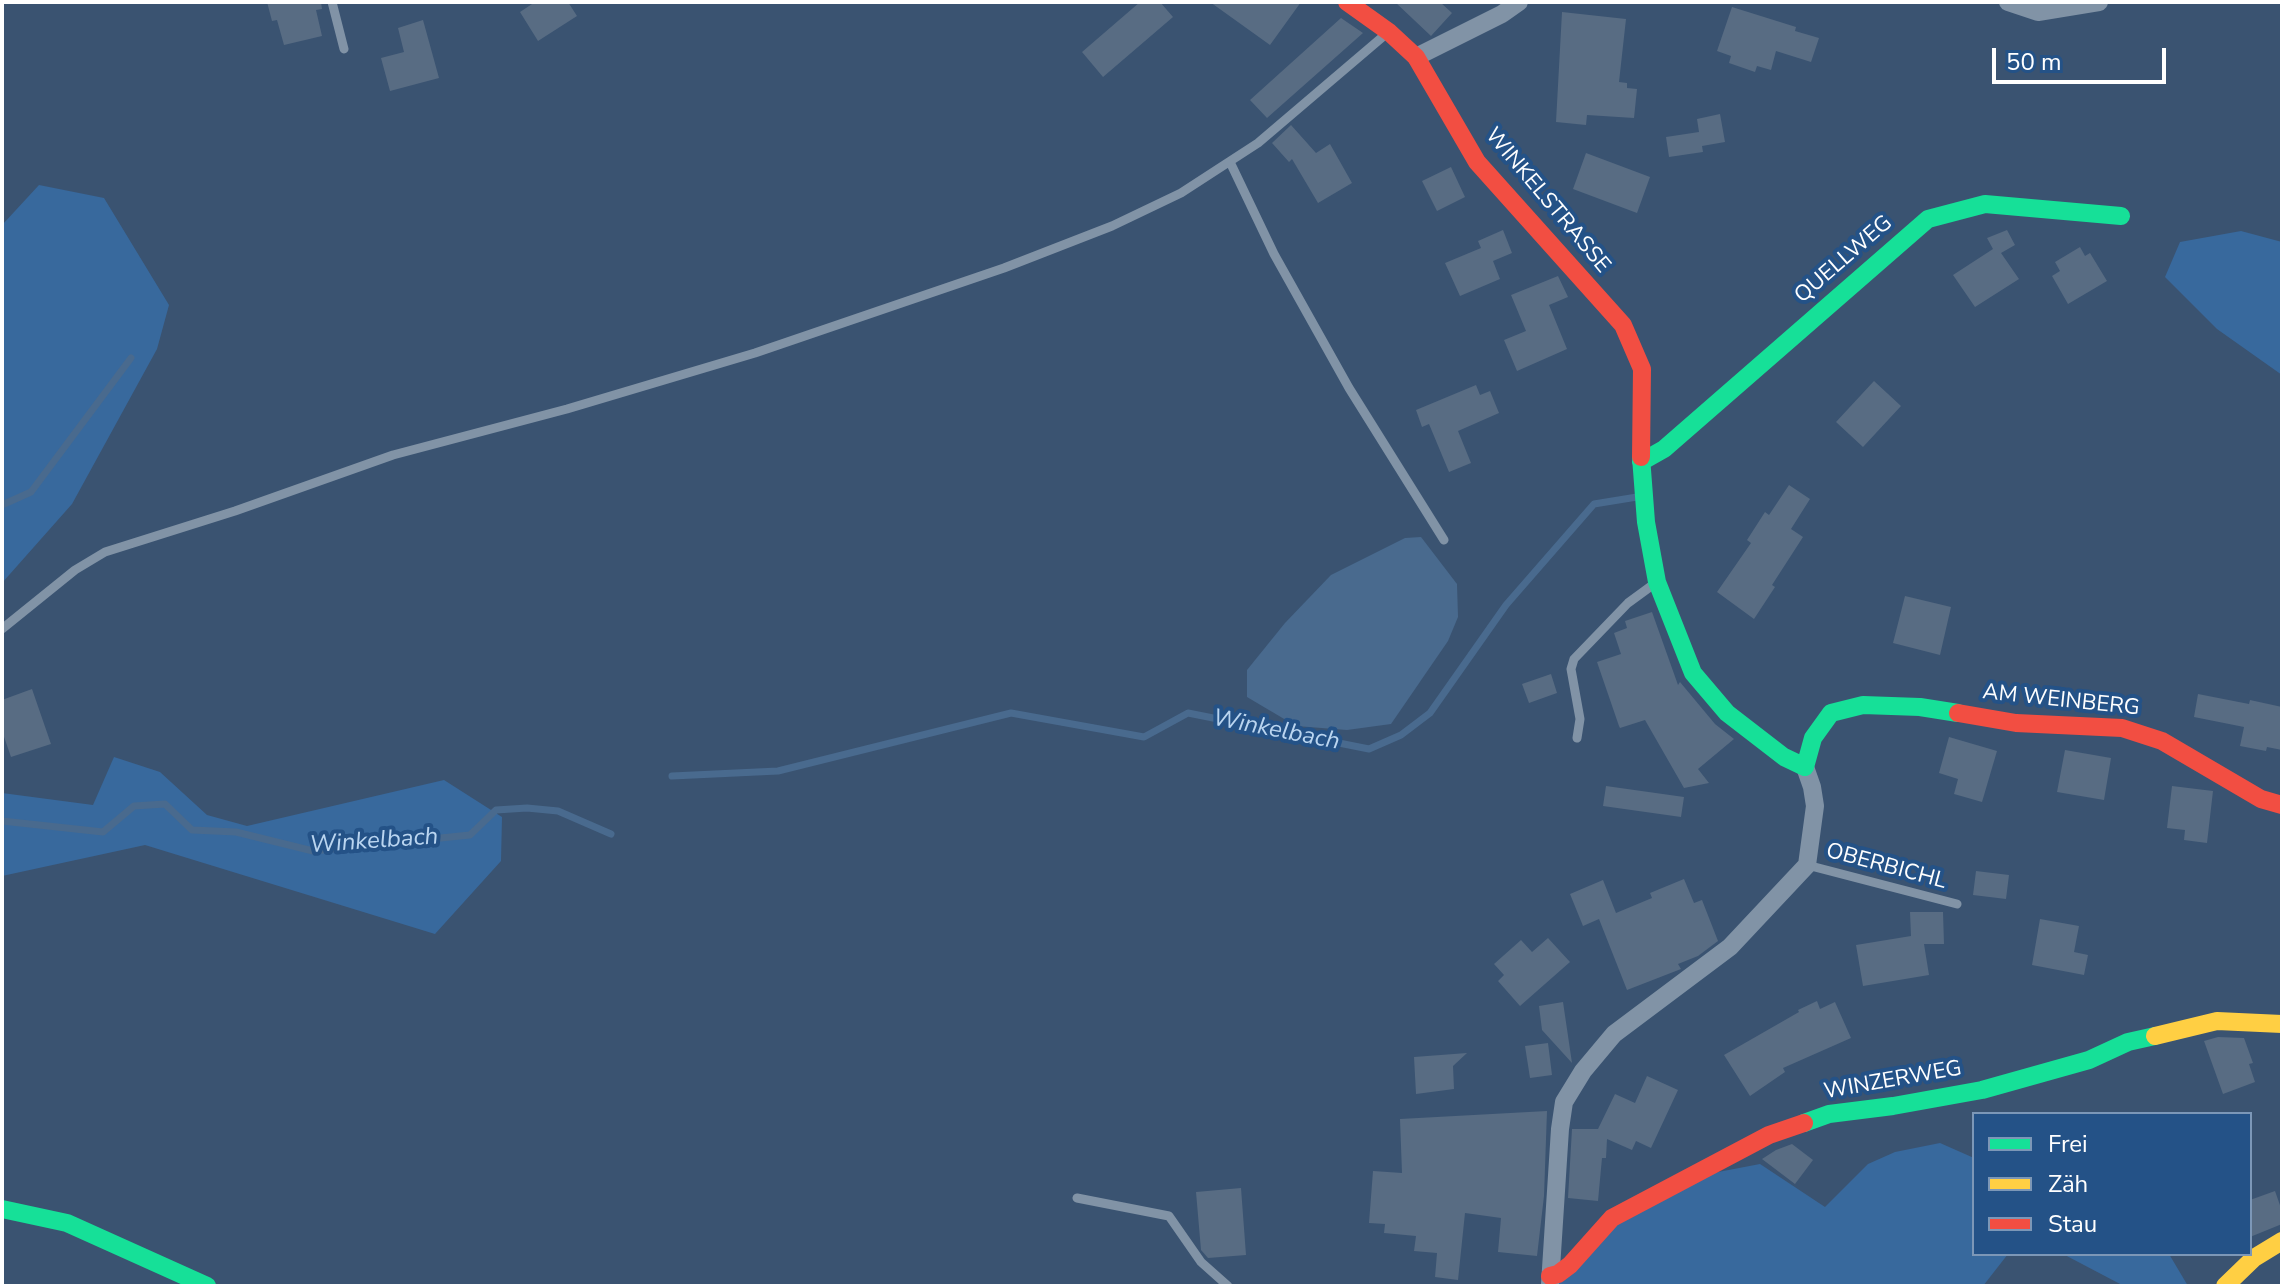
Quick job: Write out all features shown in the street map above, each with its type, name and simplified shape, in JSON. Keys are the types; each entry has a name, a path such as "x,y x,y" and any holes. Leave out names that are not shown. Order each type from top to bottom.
{"street":[{"name":"WINKELSTRASSE","path":"1347,2 1389,32 1416,57 1477,162 1623,325 1642,369 1641,462 1646,522 1657,582 1693,673 1727,713 1784,757 1805,767"},
{"path":"1416,57 1519,2"},
{"path":"2008,2 2038,12 2099,2"},
{"name":"QUELLWEG","path":"1641,462 1664,449 1928,219 1985,204 2121,216"},
{"name":"AM WEINBERG","path":"1805,767 1813,738 1831,713 1863,705 1920,707 2016,723 2132,730 2162,741 2261,799 2282,805"},
{"path":"1550,1281 1564,1102 1583,1071 1614,1034 1730,947 1807,865 1815,806 1805,767"},
{"name":"WINZERWEG","path":"1550,1281 1570,1265 1612,1218 1769,1135 1829,1114 1982,1090 2089,1060 2128,1042 2217,1021 2282,1024"},
{"path":"2,1209 67,1223 207,1286"},
{"path":"2225,1286 2254,1258 2282,1241"}],"lane":[{"path":"332,2 344,49"},
{"path":"2,629 75,570 105,552 235,511 393,455 567,409 755,353 1004,268 1112,226 1181,193 1258,143 1389,32"},
{"path":"1230,162 1274,254 1349,388 1444,540"},
{"path":"1577,738 1580,719 1571,669 1574,659 1628,603 1657,582"},
{"name":"OBERBICHL","path":"1807,865 1957,904"},
{"path":"1077,1198 1152,1210 1169,1216 1201,1262 1228,1286"}],"shaded area":[{"path":"39,185 104,198 169,305 157,349 72,504 2,583 3,224"},
{"path":"2241,231 2282,242 2282,375 2217,329 2165,277 2180,242"},
{"path":"1421,537 1457,584 1458,617 1448,641 1391,724 1347,730 1296,726 1247,697 1247,670 1285,623 1331,575 1405,538"},
{"path":"114,757 160,772 207,815 247,826 444,780 502,817 501,861 435,934 145,845 2,876 2,793 93,805"},
{"path":"1940,1143 1972,1157 1972,1256 2006,1256 1983,1286 1552,1286 1616,1208 1713,1173 1760,1164 1825,1207 1868,1164 1895,1152"},
{"path":"2067,1256 2170,1256 2188,1286 2122,1285"}],"building":[{"path":"267,2 321,2 322,9 316,10 322,36 284,45 277,20 272,21"},
{"path":"535,2 568,2 577,16 538,41 520,12"},
{"path":"1140,2 1160,2 1173,17 1103,77 1082,52"},
{"path":"1210,2 1301,2 1270,45"},
{"path":"1395,2 1440,2 1452,13 1431,36"},
{"path":"1732,7 1796,27 1795,31 1819,38 1811,62 1776,51 1771,70 1757,66 1755,72 1729,63 1731,56 1717,51"},
{"path":"1562,12 1626,19 1619,82 1627,83 1627,88 1637,89 1634,118 1587,115 1586,125 1556,122"},
{"path":"1341,18 1363,33 1267,118 1250,100"},
{"path":"423,20 439,78 390,91 381,58 404,52 398,28"},
{"path":"1720,114 1725,142 1702,146 1703,152 1669,157 1666,137 1699,132 1697,119"},
{"path":"1291,125 1316,153 1330,144 1352,183 1318,203 1292,159 1289,162 1272,143"},
{"path":"1586,153 1650,177 1637,213 1573,189"},
{"path":"1451,167 1465,197 1437,211 1422,181"},
{"path":"1503,230 1512,253 1493,261 1500,279 1460,296 1445,263 1481,248 1478,241"},
{"path":"2007,230 2015,245 2001,253 2019,279 1975,307 1953,275 1993,249 1987,238"},
{"path":"2080,247 2085,256 2090,253 2107,281 2068,304 2052,276 2060,271 2055,262"},
{"path":"1558,276 1568,297 1549,305 1567,349 1517,371 1504,340 1526,331 1511,295"},
{"path":"1874,381 1901,406 1863,447 1836,422"},
{"path":"1476,385 1480,395 1490,391 1499,413 1458,431 1471,463 1449,472 1429,424 1422,427 1416,410"},
{"path":"1789,485 1810,499 1791,529 1803,537 1754,619 1717,592 1751,543 1747,540 1765,512 1769,515"},
{"path":"1905,596 1951,607 1940,655 1893,643"},
{"path":"1652,612 1678,685 1680,682 1715,724 1734,739 1698,769 1709,783 1684,788 1645,720 1620,728 1597,662 1621,654 1614,633 1627,628 1625,621"},
{"path":"1551,674 1557,693 1529,703 1522,684"},
{"path":"32,689 51,744 11,757 2,731 2,700"},
{"path":"2198,694 2282,707 2282,750 2267,747 2266,751 2240,746 2244,727 2194,717"},
{"path":"1949,737 1997,751 1982,802 1954,794 1958,779 1939,773"},
{"path":"2065,750 2111,758 2104,800 2057,792"},
{"path":"1606,786 1684,797 1681,817 1603,806"},
{"path":"2172,786 2213,791 2207,843 2184,840 2185,830 2167,828"},
{"path":"1976,871 2009,875 2006,899 1973,895"},
{"path":"1684,879 1694,903 1702,900 1718,941 1698,956 1678,964 1681,969 1627,990 1599,919 1583,926 1570,894 1603,880 1616,913 1652,898 1650,893"},
{"path":"1910,912 1943,912 1944,944 1924,944 1929,975 1863,986 1856,945 1911,936"},
{"path":"2040,919 2079,926 2074,952 2088,955 2084,975 2032,965"},
{"path":"1548,938 1570,962 1520,1006 1498,981 1504,975 1494,964 1521,940 1532,952"},
{"path":"1817,1001 1820,1009 1835,1002 1851,1038 1783,1068 1785,1072 1750,1096 1724,1055"},
{"path":"1563,1002 1572,1063 1542,1030 1539,1006"},
{"path":"2218,1037 2244,1038 2253,1063 2249,1064 2255,1082 2223,1094 2204,1041"},
{"path":"1548,1043 1552,1075 1530,1078 1525,1046"},
{"path":"1467,1053 1453,1066 1454,1089 1416,1094 1414,1057"},
{"path":"1647,1076 1678,1090 1651,1148 1636,1141 1632,1150 1607,1139 1598,1201 1568,1198 1572,1129 1598,1129 1615,1094 1635,1103"},
{"path":"1547,1111 1544,1196 1537,1256 1498,1252 1501,1218 1465,1213 1458,1280 1435,1277 1437,1253 1414,1251 1416,1236 1384,1233 1385,1224 1369,1223 1373,1171 1402,1173 1400,1119"},
{"path":"1792,1144 1813,1160 1795,1184 1762,1159"},
{"path":"1241,1188 1246,1255 1208,1258 1201,1250 1196,1192"},
{"path":"2275,1191 2282,1211 2282,1224 2252,1236 2252,1199"}],"waterway":[{"path":"2,505 31,492 131,358"},
{"name":"Winkelbach","path":"672,776 778,771 1011,713 1144,737 1188,713 1369,749 1401,735 1430,713 1506,605 1594,504 1637,497"},
{"name":"Winkelbach","path":"2,821 103,832 134,806 165,804 192,830 236,832 313,851 470,835 496,810 527,808 558,811 611,834"}],"traffic: fast":[{"path":"1641,462 1664,449 1928,219 1985,204 2121,216"},
{"path":"1641,457 1646,522 1657,582 1693,673 1727,713 1784,757 1805,767 1813,738 1831,713 1863,705 1920,707 1958,713"},
{"path":"1804,1123 1829,1114 1982,1090 2089,1060 2128,1042 2155,1036"},
{"path":"2,1209 67,1223 207,1286"}],"traffic: slow":[{"path":"2155,1036 2217,1021 2282,1024"},
{"path":"2225,1286 2254,1258 2282,1241"}],"traffic: jam":[{"path":"1347,2 1389,32 1416,57 1477,162 1623,325 1642,369 1641,457"},
{"path":"1958,713 2016,723 2122,728 2162,741 2261,799 2282,805"},
{"path":"1550,1276 1570,1265 1612,1218 1769,1135 1804,1123"}]}
